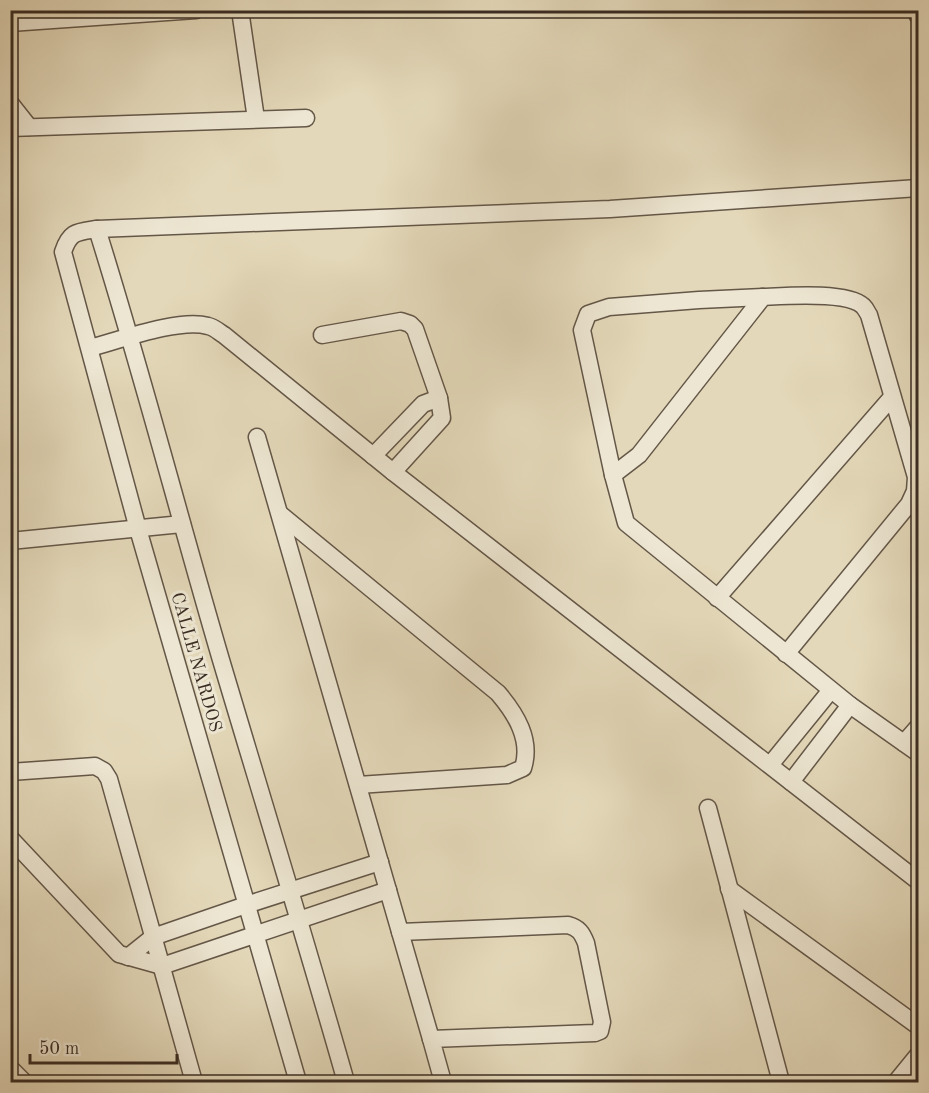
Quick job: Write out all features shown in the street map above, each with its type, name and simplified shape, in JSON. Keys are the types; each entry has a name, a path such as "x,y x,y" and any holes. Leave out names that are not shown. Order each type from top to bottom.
{"street":[{"path":"10,23 196,10"},
{"path":"240,10 256,119"},
{"path":"915,10 918,16"},
{"path":"10,103 28,127"},
{"path":"10,128 306,118"},
{"path":"346,1083 183,524 131,337 97,229 610,209 918,188"},
{"name":"CALLE NARDOS","path":"97,229 77,232 67,239 63,252 138,530 298,1083"},
{"path":"786,654 909,504 915,492 916,477 868,315 863,306 848,298 795,295 609,307 588,314 582,330 613,475 626,523 717,598 786,654 850,705 918,753"},
{"path":"613,475 639,455 763,297"},
{"path":"322,334 401,321 410,324 415,329 439,398 442,418 393,472"},
{"path":"90,348 175,326 194,324 210,326 279,378 393,472 918,881"},
{"path":"717,598 892,397"},
{"path":"373,456 423,404 439,398"},
{"path":"257,437 443,1083"},
{"path":"280,514 498,693 514,712 521,729 527,756 523,768 507,775 358,785"},
{"path":"10,541 183,524"},
{"path":"770,765 831,690"},
{"path":"791,782 850,705"},
{"path":"904,743 918,728"},
{"path":"10,772 95,766 104,771 109,779 194,1083"},
{"path":"708,808 781,1083"},
{"path":"10,838 119,954 162,966 388,890"},
{"path":"128,957 153,938 380,862"},
{"path":"729,889 918,1026"},
{"path":"400,932 568,925 577,928 583,934 586,943 602,1022 600,1031 431,1040"},
{"path":"896,1083 918,1055"},
{"path":"10,1068 24,1083"}]}
